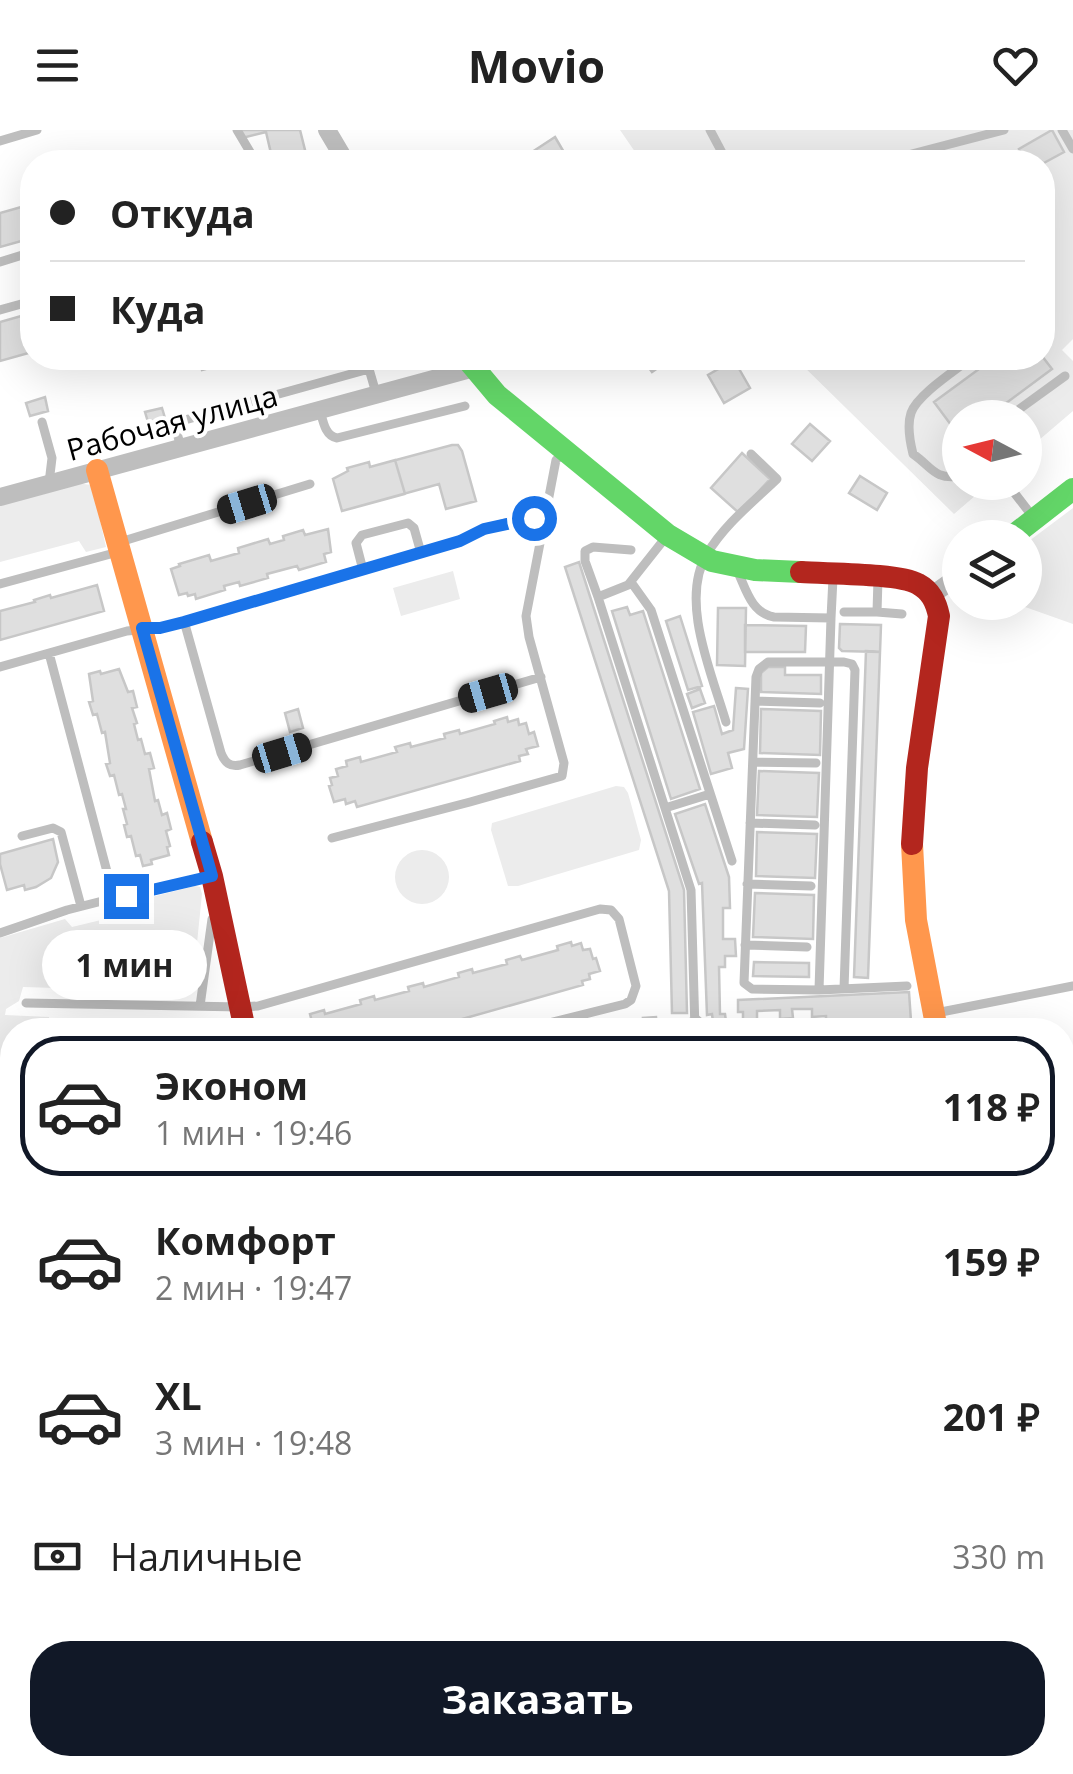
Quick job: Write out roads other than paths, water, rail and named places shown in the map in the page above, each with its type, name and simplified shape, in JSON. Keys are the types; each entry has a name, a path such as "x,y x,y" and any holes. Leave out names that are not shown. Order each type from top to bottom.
{"street":[{"name":"Рабочая улица","path":"0,497 377,395 450,370"},
{"path":"476,370 498,394 668,534 704,558 736,568 914,581 932,595 938,623 917,768 912,852 916,920 934,1018"},
{"path":"97,470 214,884 243,1018"},
{"path":"1035,519 1073,489"},
{"path":"932,595 942,588"}],"lane":[{"path":"0,141 37,130"},
{"path":"927,150 1004,130"},
{"path":"1062,130 1073,149"},
{"path":"180,446 174,423 365,370"},
{"path":"369,370 377,395"},
{"path":"942,476 913,454 911,412 956,370"},
{"path":"1031,400 1065,376"},
{"path":"320,410 328,433 337,438 465,406"},
{"path":"42,422 52,458 49,484"},
{"path":"332,838 562,776 564,763 526,616 556,460 566,450"},
{"path":"726,722 701,639 698,578 704,558 719,536 777,479 751,454"},
{"path":"0,584 310,484"},
{"path":"1020,500 1035,519"},
{"path":"0,667 142,628 184,622 460,541 496,526 530,518 544,519"},
{"path":"363,570 356,540 389,527 410,524 421,553"},
{"path":"598,597 631,582 668,534"},
{"path":"632,550 592,547 585,551 585,560 691,890 695,1018"},
{"path":"736,568 761,614 830,618"},
{"path":"819,990 833,574"},
{"path":"877,612 878,576"},
{"path":"631,582 651,610 732,861"},
{"path":"844,612 902,614"},
{"path":"184,622 221,753 232,766 540,678"},
{"path":"50,653 114,898"},
{"path":"844,989 855,670 848,662 765,664 757,672 743,980 748,988 819,990 844,989 908,986"},
{"path":"755,701 820,703"},
{"path":"753,762 816,763"},
{"path":"665,808 710,794"},
{"path":"750,823 814,824"},
{"path":"22,836 53,828 61,832 81,906"},
{"path":"0,933 114,898 214,884 200,1006"},
{"path":"747,884 811,886"},
{"path":"245,1018 266,1004 608,908 619,919 635,994 625,1004 569,1018"},
{"path":"745,945 806,947"},
{"path":"950,1018 1073,986"},
{"path":"26,1002 200,1006 240,1018"}]}
